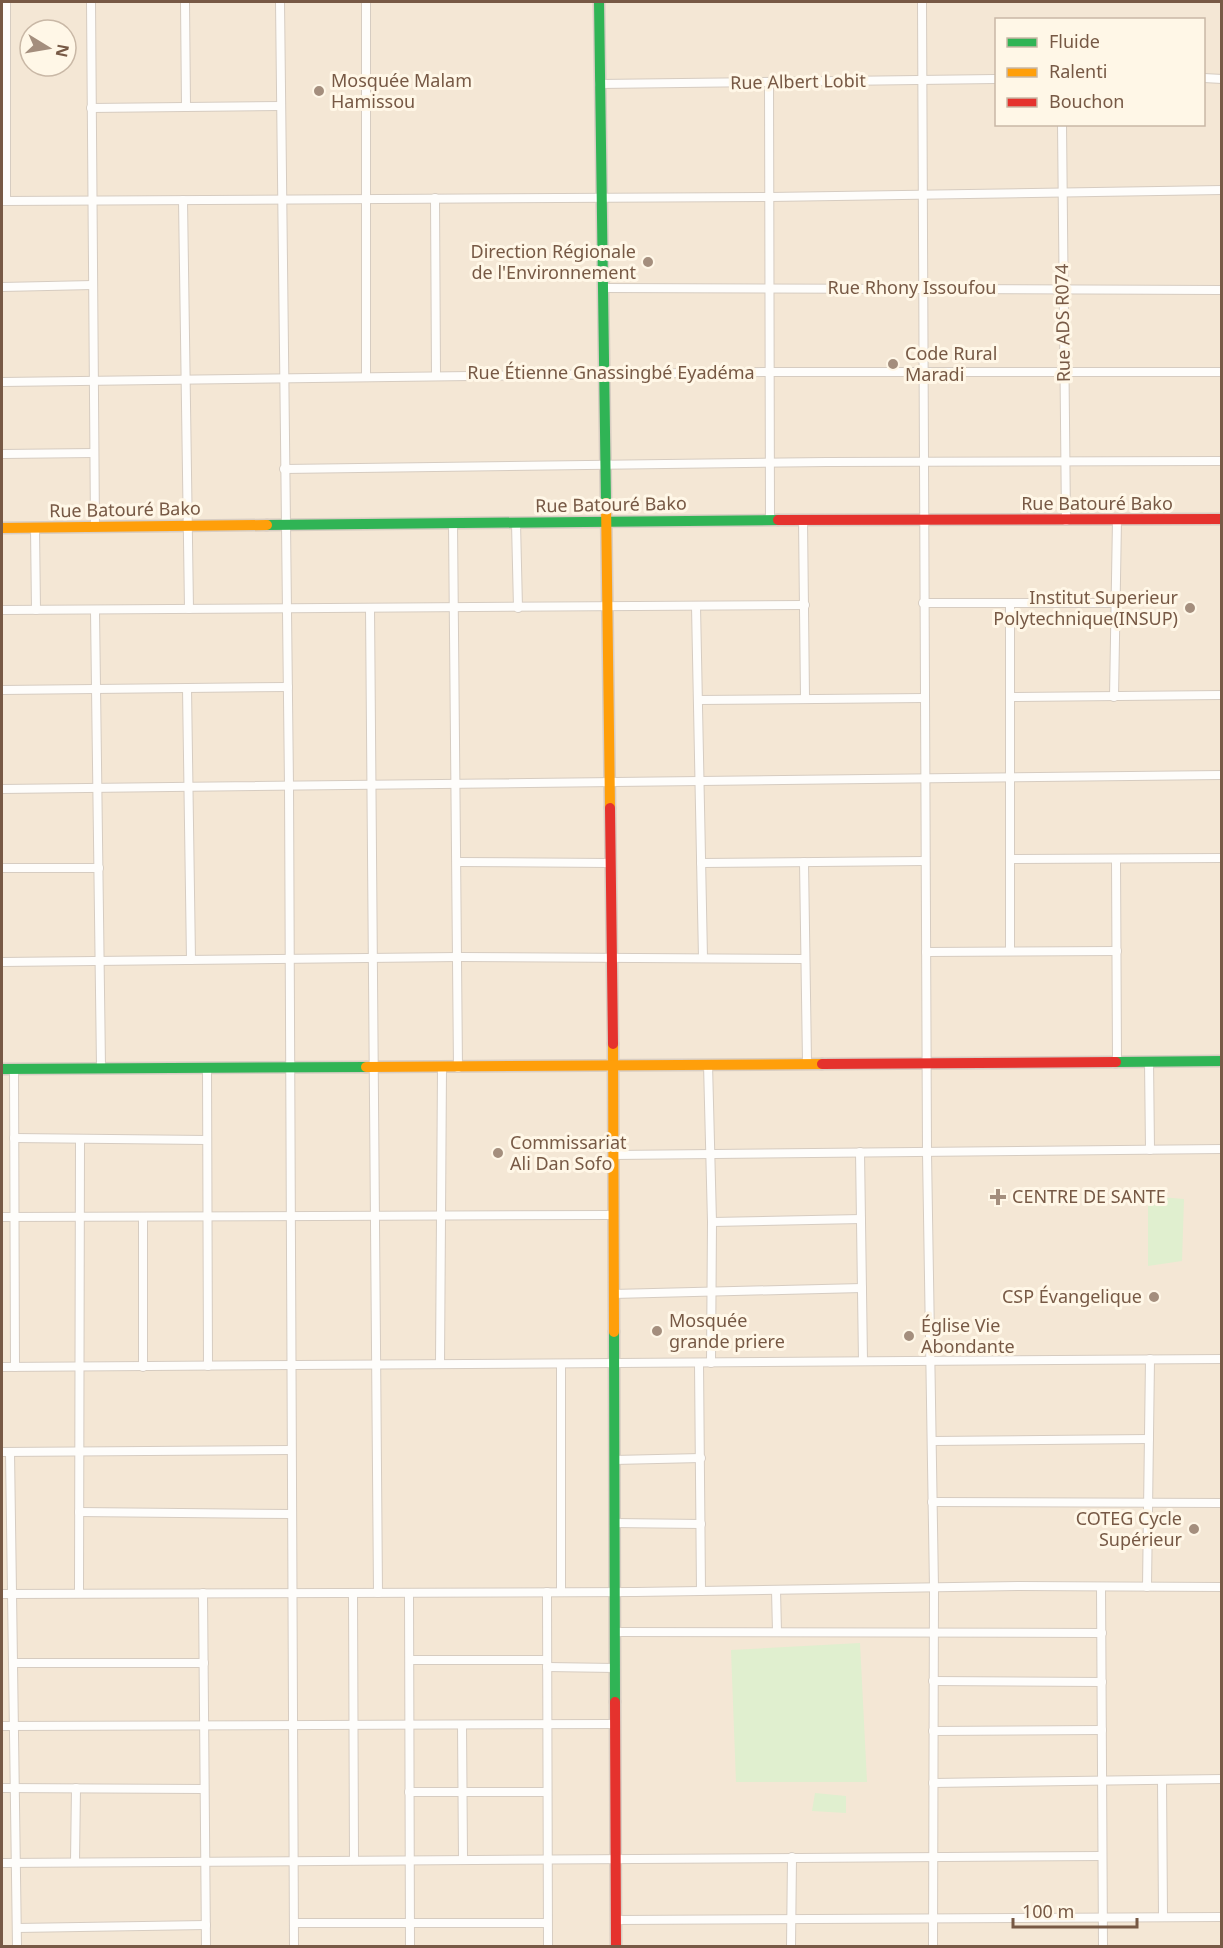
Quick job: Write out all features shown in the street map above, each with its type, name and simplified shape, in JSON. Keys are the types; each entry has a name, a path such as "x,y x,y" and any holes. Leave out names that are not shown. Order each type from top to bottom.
{"street":[{"path":"6,2 4,201 770,197 1221,190"},
{"path":"91,2 95,527"},
{"path":"185,2 186,106"},
{"path":"280,2 282,377 289,786 294,1947"},
{"path":"366,2 366,376"},
{"path":"599,2 599,198 613,1064 616,1947"},
{"path":"922,2 925,194 923,519 926,1063 934,1587 933,1947"},
{"path":"1205,78 1221,79"},
{"name":"Rue Albert Lobit","path":"599,84 995,79"},
{"path":"769,82 770,520"},
{"path":"92,108 281,106"},
{"name":"Rue ADS R074","path":"1062,126 1066,521"},
{"path":"435,198 436,375"},
{"path":"183,200 189,609"},
{"path":"2,287 93,285"},
{"name":"Rue Rhony Issoufou","path":"602,288 1221,290"},
{"name":"Rue Étienne Gnassingbé Eyadéma","path":"2,382 602,373 1221,372"},
{"path":"2,454 94,453"},
{"path":"284,469 771,463 1221,461"},
{"name":"Rue Batouré Bako","path":"2,528 770,520 1221,519"},
{"path":"803,520 805,698"},
{"path":"1114,697 1117,520"},
{"path":"516,523 518,608"},
{"path":"453,524 459,1068"},
{"path":"35,528 36,610"},
{"path":"924,603 1116,603"},
{"path":"1010,603 1010,951"},
{"path":"2,610 804,605"},
{"path":"696,606 703,958"},
{"path":"369,608 378,1593"},
{"path":"96,611 101,1067"},
{"path":"2,690 288,687"},
{"path":"187,688 191,960"},
{"path":"1011,697 1221,695"},
{"path":"698,700 925,698"},
{"path":"2,789 1221,775"},
{"path":"1011,859 1221,858"},
{"path":"1116,859 1117,1061"},
{"path":"701,863 925,861"},
{"path":"457,862 609,862"},
{"path":"804,862 807,1062"},
{"path":"2,868 99,868"},
{"path":"926,952 1118,951"},
{"path":"2,962 611,956 804,959"},
{"path":"1149,1061 1149,1150"},
{"path":"2,1069 459,1068 807,1062 1221,1061"},
{"path":"708,1064 712,1222 711,1363"},
{"path":"207,1067 208,1366"},
{"path":"440,1364 442,1068"},
{"path":"14,1069 15,1367"},
{"path":"14,1138 207,1140"},
{"path":"79,1593 80,1139"},
{"path":"613,1155 1221,1149"},
{"path":"860,1152 863,1361"},
{"path":"2,1217 613,1215"},
{"path":"143,1217 143,1367"},
{"path":"712,1222 861,1219"},
{"path":"614,1294 862,1288"},
{"path":"1147,1587 1150,1359"},
{"path":"2,1367 143,1367 376,1362 614,1364 1221,1359"},
{"path":"699,1363 701,1591"},
{"path":"561,1364 561,1592"},
{"path":"933,1441 1149,1439"},
{"path":"17,1947 12,1594 6,1452 291,1450"},
{"path":"614,1460 701,1458"},
{"path":"932,1502 1221,1503"},
{"path":"79,1512 291,1514"},
{"path":"614,1523 701,1524"},
{"path":"2,1594 292,1592 409,1594 934,1587 1221,1587"},
{"path":"1101,1587 1103,1947"},
{"path":"776,1590 777,1632"},
{"path":"547,1592 548,1947"},
{"path":"203,1593 207,1947"},
{"path":"354,1593 354,1860"},
{"path":"409,1594 410,1947"},
{"path":"615,1632 1101,1633"},
{"path":"410,1660 547,1663 615,1668"},
{"path":"13,1664 204,1663"},
{"path":"933,1682 1102,1682"},
{"path":"2,1726 615,1724"},
{"path":"462,1725 463,1858"},
{"path":"933,1731 1102,1730"},
{"path":"933,1783 1221,1779"},
{"path":"1162,1780 1162,1917"},
{"path":"2,1788 204,1789"},
{"path":"75,1862 76,1788"},
{"path":"409,1792 547,1792"},
{"path":"2,1863 463,1858 1102,1856"},
{"path":"791,1947 792,1857"},
{"path":"616,1920 1221,1917"},
{"path":"294,1923 548,1923"},
{"path":"17,1928 206,1925"}],"shaded area":[{"path":"2,2 1221,2 1221,1946 2,1946"}],"green space":[{"path":"1148,1196 1184,1199 1182,1261 1148,1266"},
{"path":"860,1643 867,1782 736,1782 731,1650"},
{"path":"815,1793 846,1796 846,1813 812,1811"}],"traffic: fast":[{"path":"599,2 606,503"},
{"path":"267,525 778,520"},
{"path":"1116,1062 1222,1061"},
{"path":"2,1069 366,1067"},
{"path":"614,1332 615,1702"}],"traffic: slow":[{"path":"606,503 610,808"},
{"path":"2,528 267,525"},
{"path":"613,1044 614,1332"},
{"path":"366,1067 822,1064"}],"traffic: jam":[{"path":"778,520 1222,519"},
{"path":"610,808 613,1044"},
{"path":"822,1064 1116,1062"},
{"path":"615,1702 616,1946"}],"place":[{"name":"Mosquée Malam Hamissou","path":"319,91"},
{"name":"Direction Régionale de l'Environnement","path":"648,262"},
{"name":"Code Rural Maradi","path":"893,364"},
{"name":"Institut Superieur Polytechnique(INSUP)","path":"1190,608"},
{"name":"Commissariat Ali Dan Sofo","path":"498,1153"},
{"name":"CENTRE DE SANTE","path":"998,1197"},
{"name":"CSP Évangelique","path":"1154,1297"},
{"name":"Mosquée grande priere","path":"657,1331"},
{"name":"Église Vie Abondante","path":"909,1336"},
{"name":"COTEG Cycle Supérieur","path":"1194,1529"}]}
